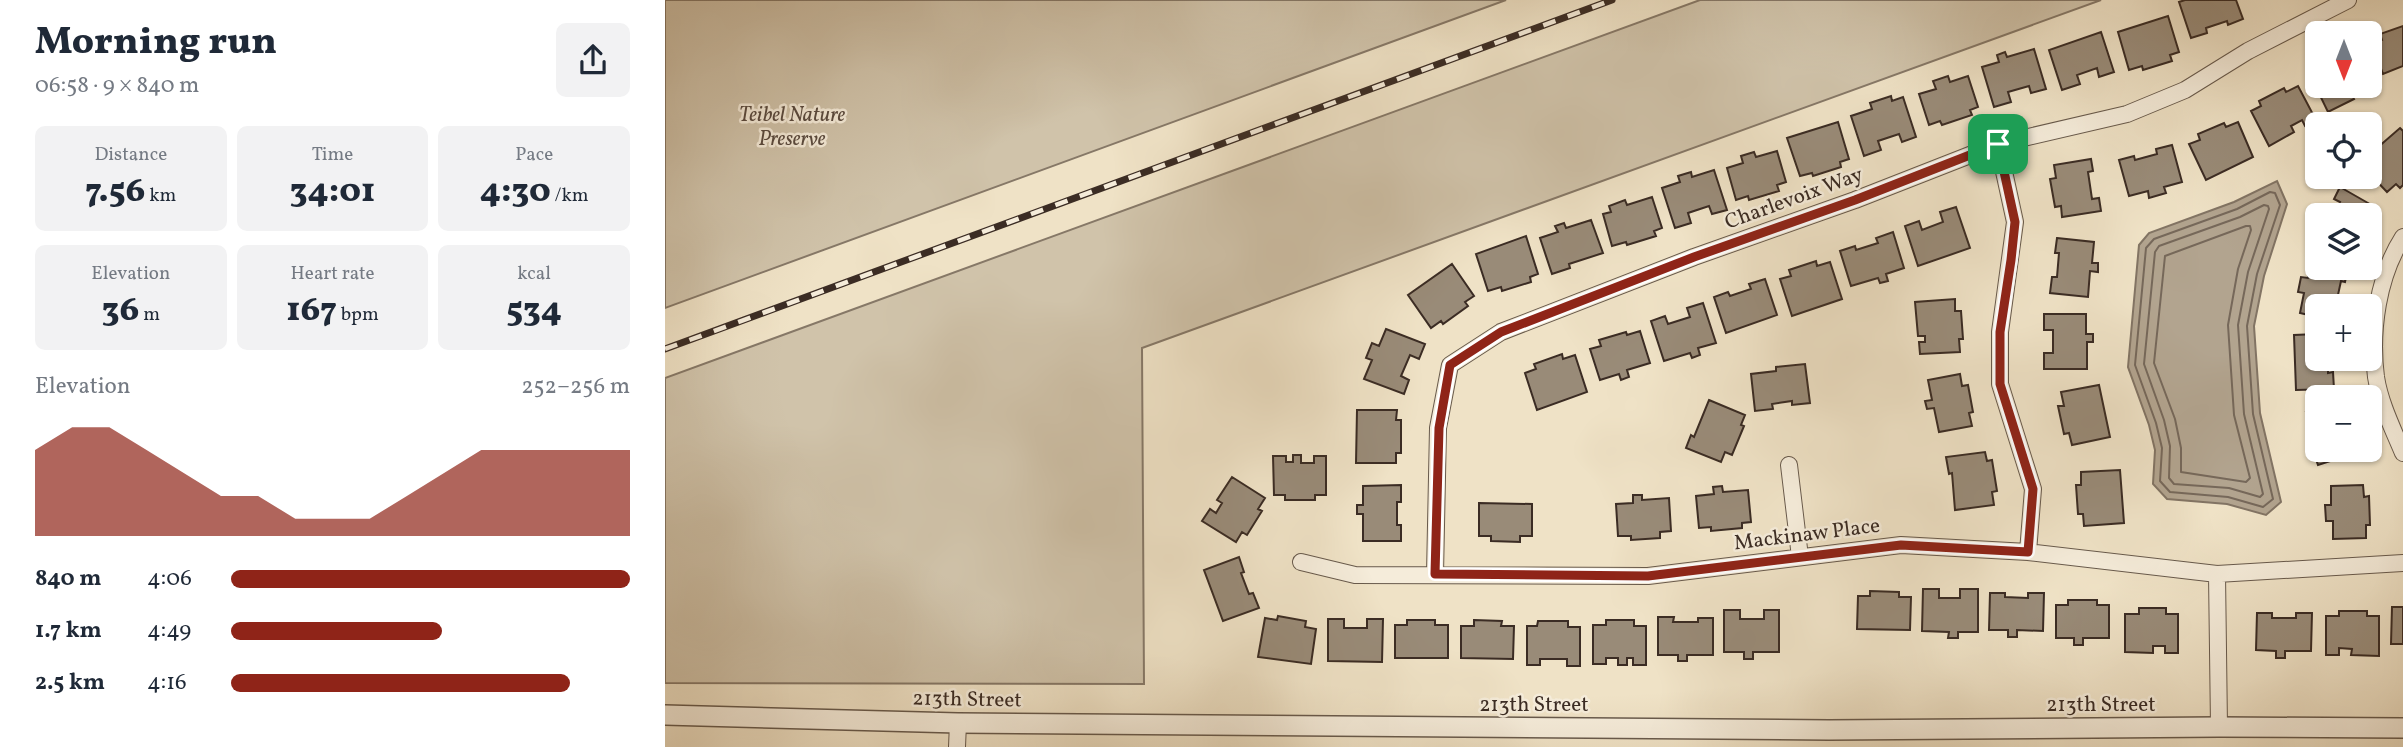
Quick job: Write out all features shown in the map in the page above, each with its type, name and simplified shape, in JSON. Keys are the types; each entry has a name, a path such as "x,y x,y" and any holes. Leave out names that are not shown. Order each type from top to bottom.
{"street":[{"name":"Charlevoix Way","path":"1435,574 1439,428 1450,365 1501,332 1998,144 2127,114 2185,90 2248,51 2348,0"},
{"path":"1998,144 2015,222 2000,332 2000,384 2033,489 2028,552"},
{"path":"2403,237 2384,278 2374,330 2376,378 2403,453"},
{"path":"1789,466 1800,557"},
{"name":"Mackinaw Place","path":"1301,562 1355,575 1648,576 1901,545 2028,552 2217,574 2403,563"},
{"path":"2217,574 2219,727"},
{"name":"213th Street","path":"665,715 958,723 1829,730 2403,728"},
{"path":"957,747 958,723"}],"green space":[{"name":"Teibel Nature Preserve","path":"665,0 1506,0 665,308"},
{"path":"1700,0 2101,0 1142,348 1144,684 665,683 665,378"}],"water":[{"path":"2277,181 2287,204 2264,276 2254,326 2260,413 2281,502 2266,515 2227,504 2167,499 2153,484 2155,450 2128,367 2139,245 2149,233 2234,202"}],"building":[{"path":"2236,0 2243,19 2228,25 2227,21 2206,28 2207,33 2191,38 2179,2"},
{"path":"2168,16 2179,52 2170,55 2172,61 2143,70 2142,66 2129,70 2118,32"},
{"path":"2403,26 2403,66 2383,74 2382,71 2382,33"},
{"path":"2101,32 2114,72 2099,77 2097,68 2077,75 2080,84 2062,90 2049,50"},
{"path":"2034,49 2046,89 2031,93 2029,86 2008,92 2011,102 1994,107 1982,67 1999,62 1997,55 2005,52 2007,57"},
{"path":"1948,76 1950,82 1968,76 1978,107 1970,110 1972,115 1942,125 1940,121 1929,125 1919,94 1936,89 1933,81"},
{"path":"2298,86 2312,112 2305,112 2305,126 2302,120 2291,126 2294,132 2269,146 2251,111 2261,106 2259,101 2284,88 2286,92"},
{"path":"1891,96 1892,101 1903,97 1916,137 1902,142 1899,134 1878,141 1881,150 1864,156 1851,116 1872,109 1870,103"},
{"path":"2321,98 2354,99 2328,112"},
{"path":"1838,122 1849,159 1840,162 1841,167 1813,176 1812,173 1800,176 1787,138"},
{"path":"2238,122 2253,157 2206,180 2189,144 2200,140 2198,134 2224,123 2226,127"},
{"path":"2400,128 2403,131 2403,185 2400,188 2396,184 2387,192 2382,187 2382,144"},
{"path":"2172,145 2182,182 2164,187 2166,193 2149,198 2148,191 2129,196 2119,160 2134,156 2135,160 2157,154 2156,149"},
{"path":"1777,151 1786,182 1777,185 1779,191 1749,200 1748,196 1736,200 1727,168 1743,163 1741,156 1754,152 1756,157"},
{"path":"2091,159 2093,171 2088,172 2092,199 2099,198 2101,211 2062,217 2061,206 2055,207 2050,179 2056,178 2054,165"},
{"path":"1714,170 1727,210 1712,214 1709,206 1688,213 1691,223 1675,228 1662,188 1680,182 1678,176 1691,172 1692,177"},
{"path":"2339,189 2344,189 2368,203 2339,203 2334,199"},
{"path":"1652,197 1662,228 1654,231 1656,236 1627,245 1626,242 1612,246 1603,214 1611,212 1609,206 1625,200 1627,205"},
{"path":"1956,207 1970,248 1918,266 1905,226 1919,221 1922,230 1943,222 1940,212"},
{"path":"1591,220 1603,253 1569,264 1570,268 1552,274 1540,238 1558,232 1555,226 1564,223 1566,228"},
{"path":"1893,232 1904,268 1886,274 1888,281 1880,283 1878,278 1851,286 1840,251 1855,246 1856,250 1878,243 1876,238"},
{"path":"1526,236 1538,274 1530,277 1531,282 1502,291 1501,287 1488,291 1476,254"},
{"path":"2057,238 2094,242 2092,263 2098,263 2098,272 2090,271 2088,297 2050,293 2052,277 2057,277"},
{"path":"1816,261 1817,266 1830,262 1842,299 1792,316 1780,279 1791,276 1789,270"},
{"path":"1452,264 1474,296 1465,302 1468,306 1443,324 1441,321 1431,328 1408,295"},
{"path":"2301,277 2305,280 2345,280 2341,281 2338,294 2305,294 2305,314 2300,313 2304,293 2298,292"},
{"path":"1765,279 1777,315 1726,333 1714,297 1728,292 1730,296 1751,289 1749,284"},
{"path":"1955,299 1955,311 1961,311 1963,339 1959,339 1960,352 1920,354 1919,342 1925,342 1925,336 1918,336 1915,302"},
{"path":"1703,303 1716,343 1698,348 1700,355 1692,358 1690,353 1664,361 1651,321 1665,316 1668,324 1690,317 1687,308"},
{"path":"2044,314 2086,314 2086,334 2093,334 2093,342 2087,342 2087,369 2044,369 2044,353 2053,353 2053,330 2044,330"},
{"path":"1386,329 1425,344 1419,359 1410,355 1401,376 1409,380 1404,394 1364,379 1372,360 1366,358 1372,343 1379,346"},
{"path":"1640,331 1650,363 1627,370 1629,377 1621,380 1619,374 1600,380 1590,349 1601,346 1599,340"},
{"path":"2294,335 2305,335 2305,371 2333,372 2334,385 2305,385 2305,390 2296,390"},
{"path":"1562,354 1563,359 1575,355 1587,392 1537,410 1525,373 1536,369 1534,364"},
{"path":"1805,364 1810,403 1792,405 1792,401 1772,404 1773,409 1755,411 1751,374 1776,371 1776,367"},
{"path":"1960,374 1962,386 1968,385 1973,412 1969,413 1972,426 1939,432 1934,408 1927,409 1925,401 1932,400 1928,380"},
{"path":"2099,385 2110,437 2072,445 2069,433 2064,434 2058,406 2064,406 2061,392"},
{"path":"1709,400 1745,415 1741,425 1744,426 1732,455 1725,452 1721,462 1686,448 1691,435 1694,437"},
{"path":"1357,410 1397,410 1396,420 1401,420 1401,453 1396,453 1396,463 1356,463"},
{"path":"1985,452 1987,461 1992,460 1997,491 1992,492 1994,505 1955,510 1952,473 1949,474 1946,457"},
{"path":"1293,455 1301,455 1301,463 1314,463 1314,456 1326,456 1326,495 1315,495 1315,500 1285,500 1285,495 1274,495 1273,456 1286,456 1286,462 1293,462"},
{"path":"2120,470 2124,523 2084,526 2083,514 2078,514 2076,485 2081,485 2081,472"},
{"path":"1232,477 1265,498 1258,509 1262,511 1247,535 1242,532 1236,542 1202,521 1210,509 1216,513 1222,503 1217,500"},
{"path":"1401,485 1401,502 1397,502 1397,525 1401,525 1401,541 1363,541 1363,514 1357,514 1357,505 1363,505 1363,486"},
{"path":"2363,485 2364,497 2369,496 2370,525 2366,525 2366,538 2333,539 2333,521 2326,521 2325,505 2331,505 2331,486"},
{"path":"1722,486 1723,492 1748,490 1751,522 1742,523 1742,528 1711,531 1711,527 1699,528 1696,496 1714,494 1713,487"},
{"path":"1633,495 1642,495 1642,500 1669,498 1671,531 1660,532 1660,538 1631,540 1631,536 1618,536 1616,504 1633,503"},
{"path":"1479,503 1532,504 1532,536 1520,536 1520,542 1491,541 1491,536 1479,536"},
{"path":"1239,557 1244,572 1241,573 1249,594 1253,593 1259,608 1223,621 1204,570"},
{"path":"1923,589 1939,589 1939,598 1960,598 1960,589 1978,589 1978,632 1958,632 1958,638 1948,638 1949,632 1922,631"},
{"path":"1870,591 1899,592 1899,597 1911,597 1910,630 1857,629 1858,596 1870,596"},
{"path":"1990,593 2028,598 2028,593 2044,593 2043,631 2017,630 2017,637 2008,637 2008,630 1989,630"},
{"path":"2068,600 2097,600 2097,605 2109,605 2109,638 2083,638 2083,645 2074,645 2074,638 2056,638 2056,605 2068,605"},
{"path":"2392,607 2403,607 2403,644 2391,644"},
{"path":"2139,608 2166,608 2166,614 2178,614 2178,653 2165,653 2165,646 2153,646 2153,653 2125,652 2125,614 2139,614"},
{"path":"1724,610 1740,610 1740,619 1764,619 1764,610 1779,610 1779,652 1753,652 1753,659 1744,659 1744,652 1724,652"},
{"path":"2339,611 2367,611 2367,616 2379,616 2379,656 2351,655 2352,649 2339,648 2339,655 2326,655 2326,616 2339,616"},
{"path":"2257,613 2272,613 2272,618 2296,618 2296,613 2312,613 2311,651 2285,651 2285,658 2276,658 2276,651 2256,650"},
{"path":"1278,616 1306,621 1305,627 1316,629 1311,664 1258,657 1265,618 1277,620"},
{"path":"1658,617 1674,617 1673,622 1698,622 1698,618 1713,618 1713,655 1687,655 1687,661 1678,661 1678,655 1658,655"},
{"path":"1328,619 1344,619 1344,628 1367,628 1367,619 1383,619 1382,662 1328,661"},
{"path":"1407,620 1435,620 1435,625 1448,625 1448,658 1395,658 1395,625 1407,625"},
{"path":"1474,620 1502,621 1501,626 1514,626 1513,659 1461,658 1461,626 1474,626"},
{"path":"1606,620 1634,620 1634,626 1646,626 1646,665 1633,665 1633,658 1627,658 1627,665 1618,665 1618,658 1606,658 1606,664 1593,664 1593,625 1606,625"},
{"path":"1538,621 1568,621 1568,627 1580,627 1580,666 1567,666 1567,659 1540,659 1540,665 1527,665 1527,626 1537,626"}],"railway":[{"path":"665,349 1612,0"}],"route":[{"path":"1998,144 2015,222 2000,332 2000,384 2033,489 2028,552 1901,545 1648,576 1435,574 1439,428 1450,365 1501,332 1998,144"}]}
